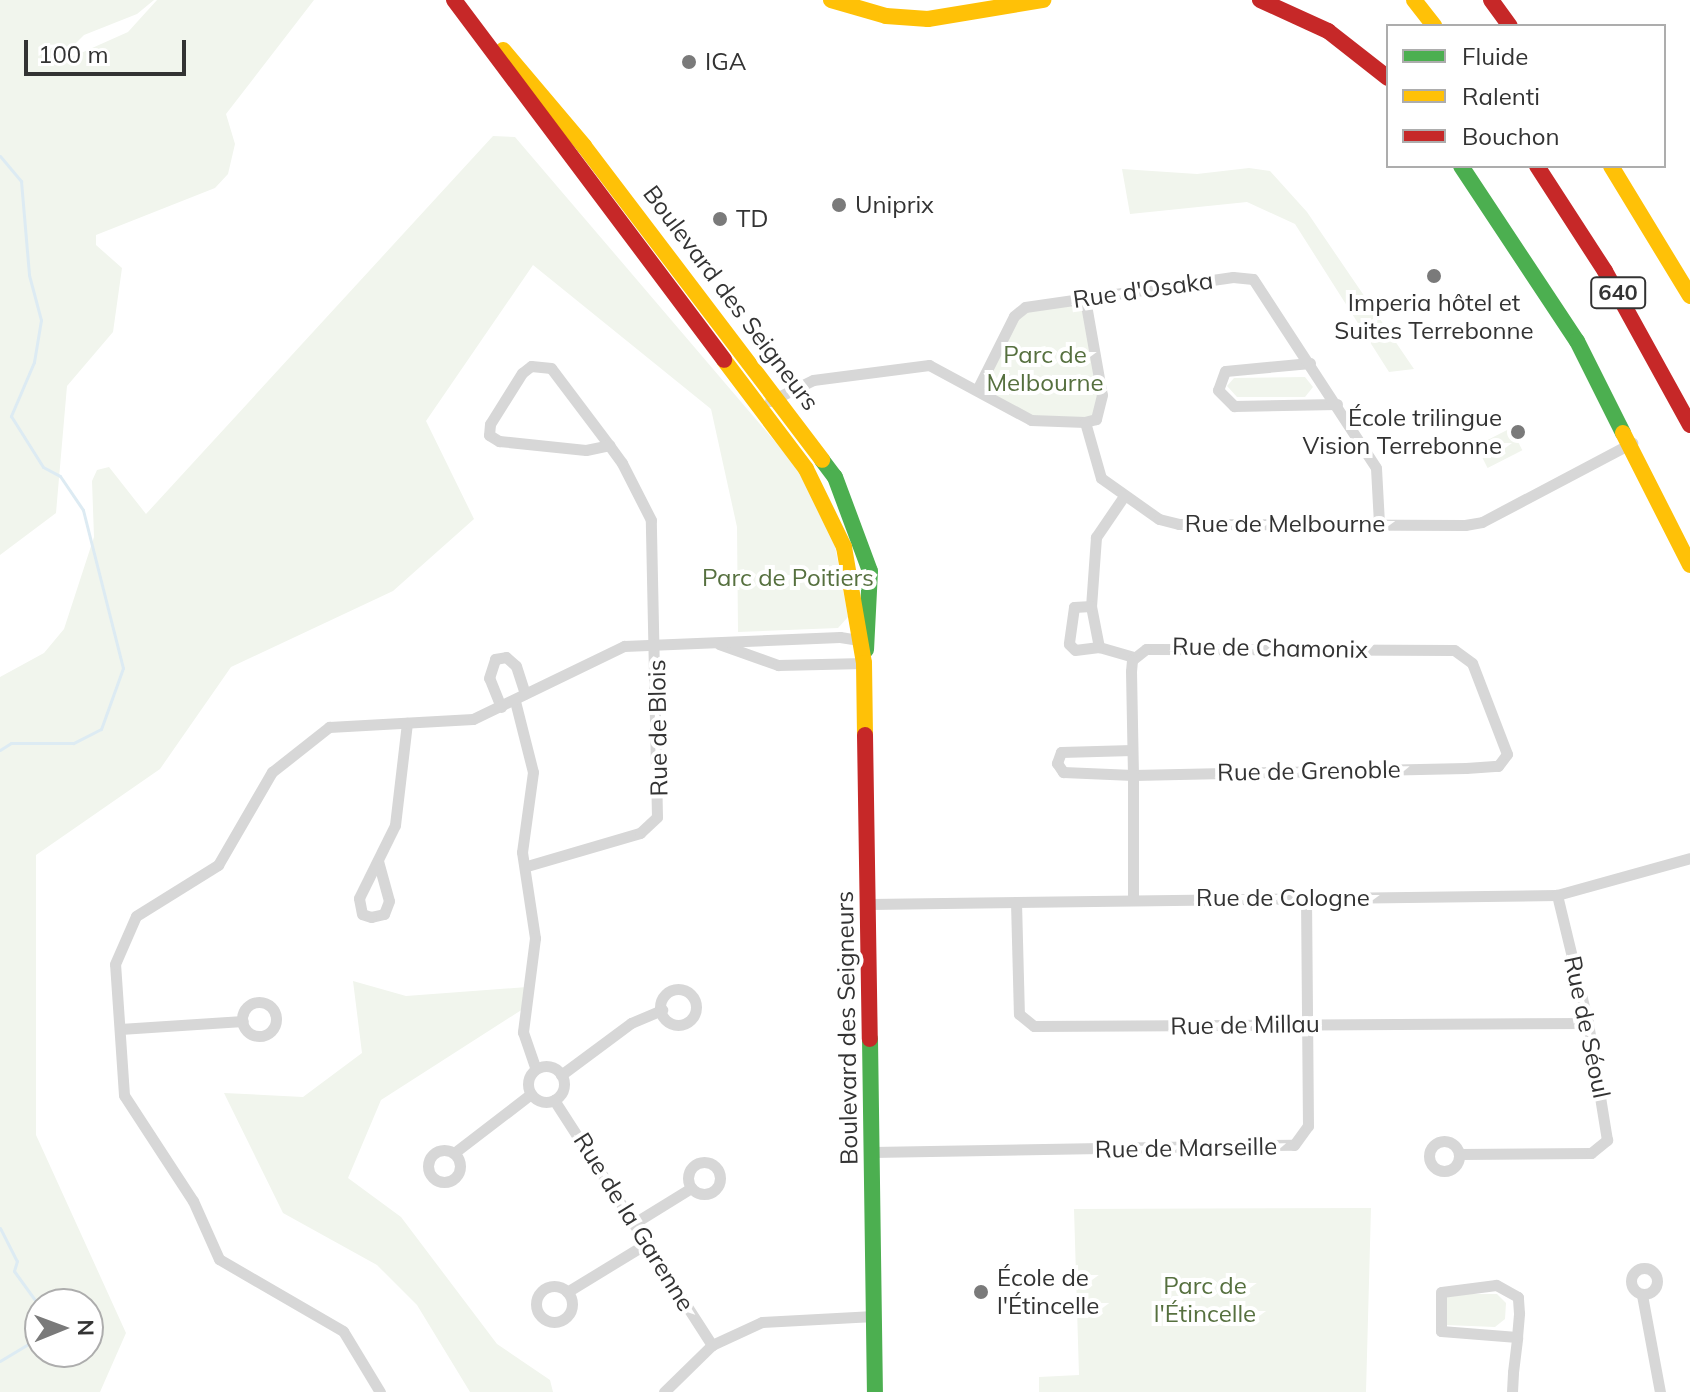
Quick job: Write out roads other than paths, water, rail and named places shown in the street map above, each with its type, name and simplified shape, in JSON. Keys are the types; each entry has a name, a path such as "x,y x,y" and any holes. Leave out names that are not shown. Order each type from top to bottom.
{"main road":[{"name":"Boulevard des Seigneurs","path":"454,0 810,476 836,525 863,641"},
{"name":"Boulevard des Seigneurs","path":"465,0 776,396 831,470 856,522 871,579 863,641 870,904 875,1392"},
{"path":"831,0 886,16 928,19 1043,0"},
{"path":"1260,0 1328,31 1386,76"},
{"path":"1414,0 1432,24"},
{"path":"1491,0 1509,24"},
{"path":"1462,168 1525,255 1632,443 1690,565"},
{"name":"640","path":"1538,168 1619,294 1690,425"},
{"name":"640","path":"1612,168 1690,296"}],"street":[{"name":"Rue d'Osaka","path":"978,388 1014,316 1025,307 1245,277 1266,293 1376,468 1379,524"},
{"path":"759,408 776,396 813,380 929,365 978,388 1031,420 1085,422 1096,419 1102,395 1085,299"},
{"path":"1310,363 1225,371 1218,390 1234,406 1337,404"},
{"name":"Rue de Blois","path":"527,866 640,833 657,817 657,641 651,520 609,445 551,368 541,365 522,373 490,424 489,435 499,441 586,450 609,445"},
{"name":"Rue de Melbourne","path":"1085,422 1093,468 1124,496 1179,524 1482,522 1632,443"},
{"path":"1099,647 1091,606 1096,537 1124,496"},
{"path":"1091,606 1074,607 1069,644 1075,650 1099,647 1135,657 1133,899"},
{"path":"380,1392 343,1331 219,1259 193,1201 124,1095 117,952 144,905 218,865 272,772 313,734 348,723 455,724 520,698 591,657 657,641 863,641"},
{"path":"715,643 778,665 864,663"},
{"name":"Rue de Chamonix","path":"1135,657 1157,647 1464,653 1507,748 1501,763 1485,768"},
{"path":"501,707 489,678 495,659 506,657 516,666 533,772 522,852 527,866 535,938 523,1032 536,1069"},
{"path":"378,861 395,825 407,723"},
{"name":"Rue de Grenoble","path":"1132,750 1061,752 1057,763 1063,772 1133,775 1485,768"},
{"name":"Rue de Cologne","path":"870,904 1557,895 1690,858"},
{"name":"Rue de Séoul","path":"1459,1154 1591,1153 1607,1140 1608,1127 1588,1023 1557,895"},
{"name":"Rue de Marseille","path":"872,1152 1294,1145 1308,1126 1306,898"},
{"name":"Rue de Millau","path":"1016,902 1019,1014 1034,1026 1588,1023"},
{"path":"561,1075 631,1023 662,1010"},
{"path":"120,1029 243,1021"},
{"path":"547,1066 561,1075 564,1086 554,1100 531,1094 528,1083 536,1069 547,1066"},
{"path":"454,1153 531,1094"},
{"name":"Rue de la Garenne","path":"554,1100 649,1242 712,1345"},
{"path":"636,1222 691,1188"},
{"path":"567,1292 649,1242"},
{"path":"1512,1392 1517,1337 1518,1297 1511,1289 1449,1287 1441,1292 1441,1331 1517,1337"},
{"path":"1642,1295 1660,1392"},
{"path":"667,1391 712,1345 780,1318 874,1316"}],"waterway":[{"path":"0,156 21,181 29,275 41,320 34,362 11,416 43,467 60,476 83,510 123,668 101,729 73,743 11,743 0,750"},
{"path":"0,1228 17,1261 14,1271 26,1288"},
{"path":"0,1361 24,1347"}],"place":[{"name":"IGA","path":"689,62"},
{"name":"Uniprix","path":"839,205"},
{"name":"TD","path":"720,219"},
{"name":"Imperia hôtel et Suites Terrebonne","path":"1434,276"},
{"name":"École trilingue Vision Terrebonne","path":"1518,432"},
{"name":"École de l'Étincelle","path":"981,1292"}],"park label":[{"name":"Parc de Melbourne","path":"1045,369"},
{"name":"Parc de Poitiers","path":"788,578"},
{"name":"Parc de l'Étincelle","path":"1205,1300"}]}
